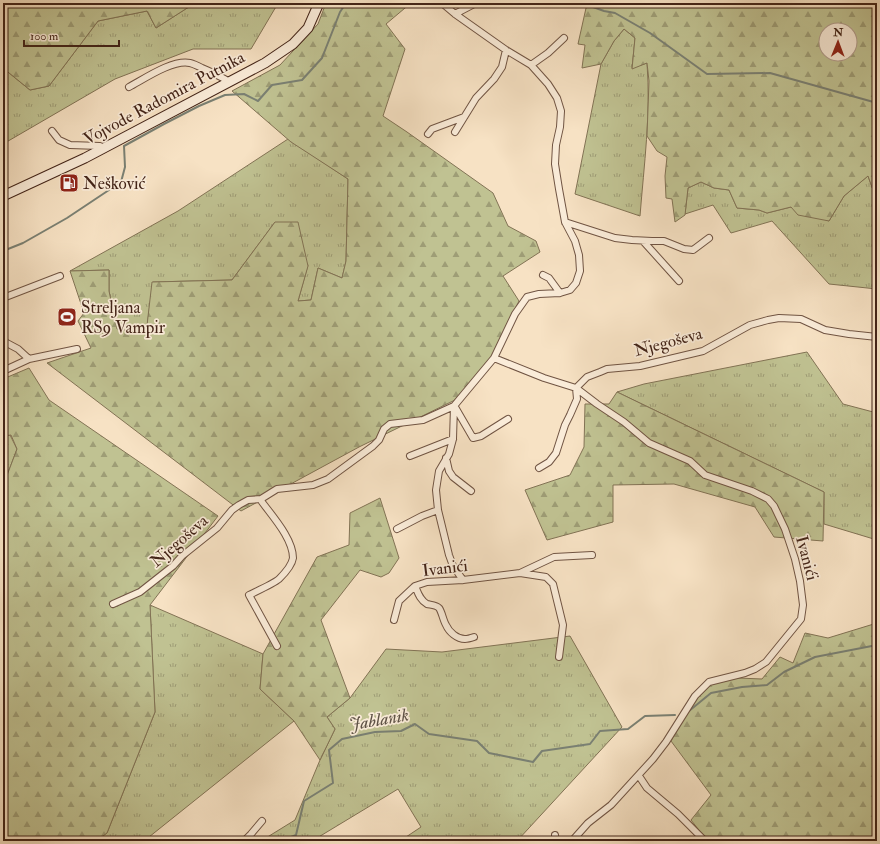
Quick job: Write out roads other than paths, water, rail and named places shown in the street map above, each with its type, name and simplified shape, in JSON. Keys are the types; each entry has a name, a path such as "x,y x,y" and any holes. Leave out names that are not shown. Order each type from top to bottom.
{"main road":[{"name":"Vojvode Radomira Putnika","path":"3,196 105,148 265,63 293,44 308,28 319,3"}],"street":[{"name":"Njegoševa","path":"113,604 140,592 217,528 232,510 248,500 261,499 277,489 313,485 328,479 373,446 379,440 384,429 390,424 423,420 454,406 494,358 515,314 527,297 539,294 560,293 570,290 576,283 580,271 579,255 575,241 565,222 555,164 561,111 557,98 548,84 531,65 506,50 442,3"},
{"path":"455,14 476,3"},
{"path":"531,65 548,53 564,38"},
{"path":"455,132 476,98 494,79 502,67 506,50"},
{"path":"129,87 170,65 184,63 195,65 230,82"},
{"path":"428,134 432,128 464,117"},
{"path":"52,131 59,140 70,145 100,146 105,148"},
{"path":"565,222 615,238 643,241 664,240 684,249 692,250 709,238"},
{"path":"643,241 679,281"},
{"path":"543,275 549,278 560,293"},
{"path":"3,298 60,276"},
{"name":"Njegoševa","path":"576,388 587,378 600,372 613,368 640,366 703,350 750,325 773,319 801,319 825,330 877,337"},
{"path":"3,341 18,349 29,359"},
{"path":"3,371 29,359 77,348"},
{"path":"494,358 544,378 576,388 577,399 565,425 556,453 549,462 538,468"},
{"name":"Ivanići","path":"572,841 588,823 611,805 639,776 666,742 695,696 709,682 745,673 766,662 800,619 803,605 795,559 785,529 774,506 768,499 752,491 705,475 690,461 649,443 624,422 576,388"},
{"path":"454,406 472,438 481,436 508,419"},
{"path":"454,406 453,439 449,454 439,471 436,490 438,510 453,566 463,580"},
{"path":"410,456 453,439"},
{"path":"446,458 449,471 453,477 471,490"},
{"path":"261,499 286,536 291,548 293,559 278,579 249,595 276,646"},
{"path":"397,529 422,516 438,510"},
{"name":"Ivanići","path":"520,573 554,557 592,555"},
{"name":"Ivanići","path":"394,620 399,601 415,586 427,582 463,580 520,573 546,577 554,584 563,625 559,657"},
{"path":"415,586 423,601 436,606 439,609 450,632 465,639 474,637"},
{"path":"639,776 647,788 678,814 704,841"},
{"path":"244,841 262,821"}],"waterway":[{"path":"3,251 23,243 67,218 121,182 125,167 124,146 199,106 225,95 244,94 258,101 272,85 302,80 322,58 340,12 346,3"},
{"path":"582,3 604,11 615,13 650,33 707,74 770,73 877,103"},
{"name":"Jablanik","path":"689,711 711,693 742,687 767,685 784,672 815,657 877,645"},
{"name":"Jablanik","path":"281,841 296,835 304,801 333,783 329,750 342,739 375,732 401,731 415,724 429,734 477,741 489,753 533,762 542,751 590,744 600,731 628,729 645,716 675,715"}],"place":[{"name":"Nešković","path":"69,183"},
{"name":"Streljana RS9 Vampir","path":"67,317"}]}
